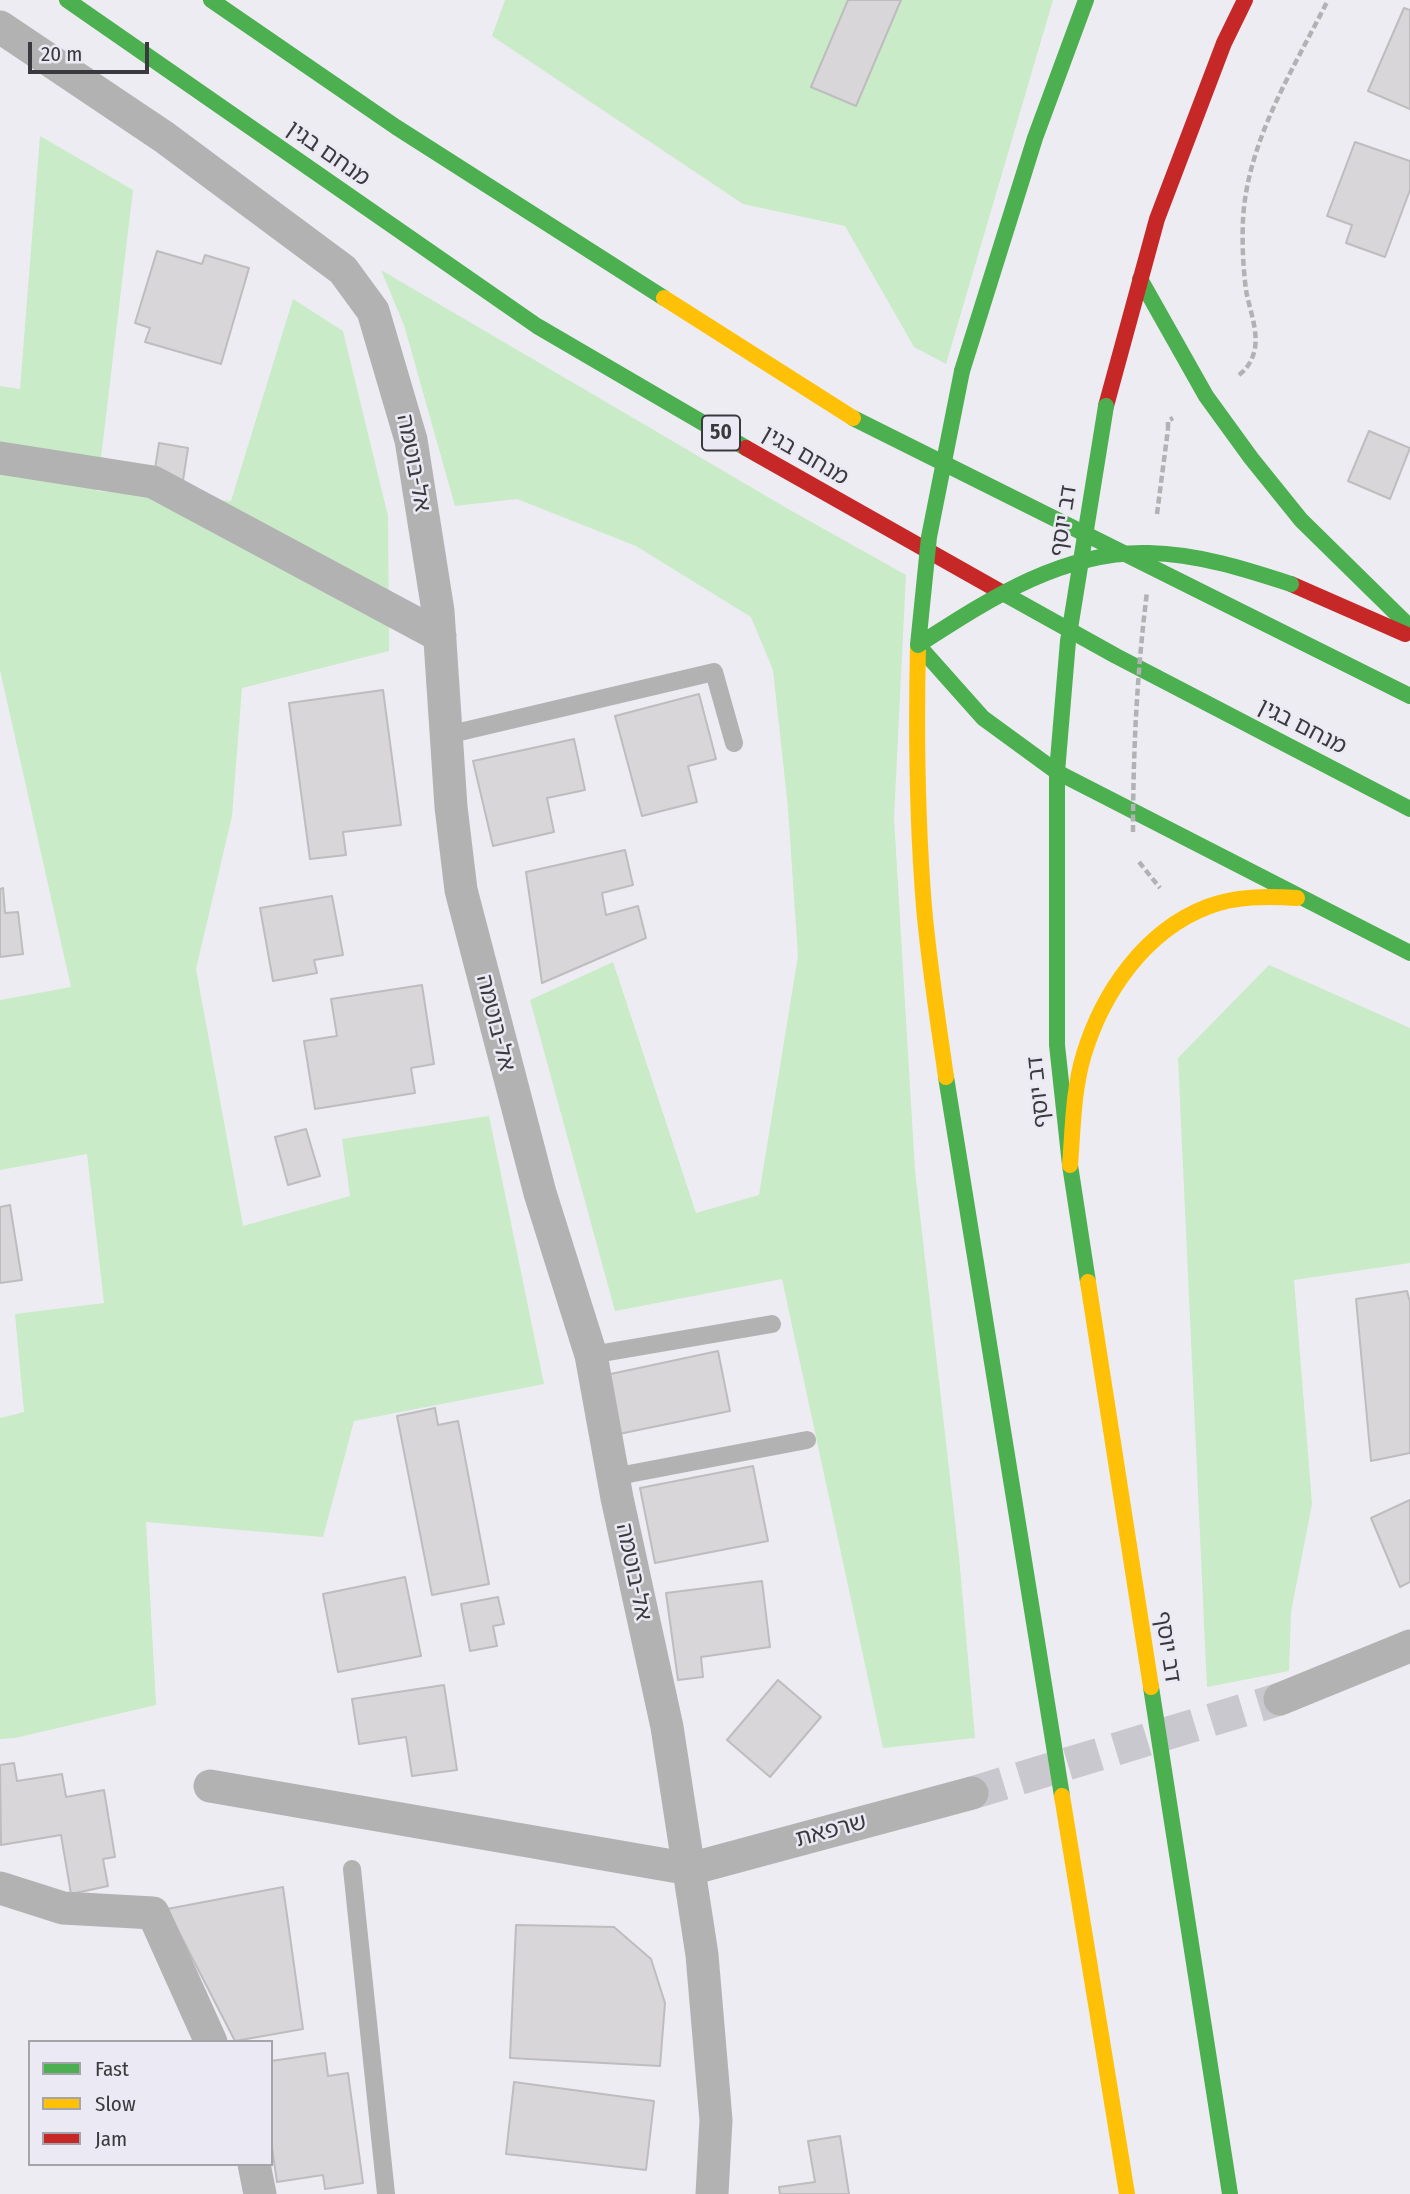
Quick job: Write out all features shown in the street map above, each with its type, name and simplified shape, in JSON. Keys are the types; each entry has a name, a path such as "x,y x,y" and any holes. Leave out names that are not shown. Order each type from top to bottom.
{"main road":[{"name":"מנחם בגין","path":"67,0 537,326 828,496 1116,656 1410,808"},
{"path":"211,0 396,127 861,423 1410,696"},
{"path":"1086,0 1063,55 1027,159 962,371 929,537 918,645 917,746 931,967 954,1129 1127,2194"},
{"name":"דב יוסף","path":"1230,2194 1070,1165 1058,1045 1056,809 1068,641 1106,406 1157,219 1224,43 1245,0"},
{"path":"1140,279 1206,396 1251,458 1301,520 1410,627"},
{"path":"918,645 1020,586 1080,561 1127,553 1222,562 1291,584 1410,636"},
{"path":"918,645 983,718 1057,772 1410,953"},
{"path":"1070,1165 1074,1115 1084,1056 1097,1017 1119,978 1147,947 1184,919 1206,908 1228,901 1267,897 1303,898"}],"street":[{"name":"אל-בוטמה","path":"0,27 164,137 343,270 373,311 411,440 440,636 451,807 461,890 540,1193 592,1354 613,1477 667,1727 702,1955 716,2120 712,2194"},
{"path":"0,458 153,482 440,636"},
{"path":"1280,1699 1410,1646"},
{"path":"210,1786 690,1869"},
{"name":"שרפאת","path":"690,1869 972,1793"},
{"path":"0,1888 63,1908 153,1913 210,2040"},
{"path":"254,2166 260,2194"}],"lane":[{"path":"447,736 714,672 734,743"},
{"path":"592,1354 772,1324"},
{"path":"613,1477 807,1440"},
{"path":"352,1869 386,2194"}],"path":[{"path":"1132,842 1133,753 1140,644 1168,421 1243,372 1255,349 1246,289 1243,243 1250,178 1261,141 1279,98 1328,0"},
{"path":"1132,853 1184,919"}],"green space":[{"path":"505,0 1053,0 946,364 914,347 845,226 743,204 492,36"},
{"path":"40,136 133,190 97,491 231,501 293,299 343,331 388,516 389,651 242,688 232,816 196,969 243,1226 350,1196 342,1139 489,1116 544,1384 354,1421 323,1537 146,1522 156,1705 15,1738 0,1739 0,1418 24,1412 15,1314 104,1303 87,1154 0,1170 0,1000 71,987 0,670 0,386 20,389"},
{"path":"381,270 906,575 894,818 915,1171 959,1556 975,1738 883,1748 782,1279 615,1311 530,1000 613,962 696,1213 759,1195 798,956 788,808 773,670 751,617 636,546 517,499 455,506 404,325"},
{"path":"1269,965 1410,1028 1410,1263 1294,1280 1312,1504 1291,1612 1289,1671 1207,1687 1178,1058"}],"building":[{"path":"848,0 901,0 856,106 811,87"},
{"path":"1404,8 1410,10 1410,109 1368,91"},
{"path":"1355,142 1410,161 1410,190 1385,257 1346,243 1352,225 1327,216"},
{"path":"157,251 202,264 205,255 249,268 221,364 145,342 150,328 135,323"},
{"path":"1369,431 1410,448 1390,499 1348,481"},
{"path":"159,443 188,448 182,487 153,482"},
{"path":"383,690 401,825 343,832 346,855 310,859 289,703"},
{"path":"699,694 716,759 688,766 697,802 642,816 615,716"},
{"path":"574,739 585,790 547,798 554,832 493,846 473,761"},
{"path":"625,850 633,885 602,893 606,915 638,906 646,938 542,983 526,872"},
{"path":"3,888 5,913 18,912 23,954 0,957 0,889"},
{"path":"332,896 343,955 314,960 317,973 273,981 260,908"},
{"path":"422,985 434,1064 411,1068 415,1093 315,1109 304,1041 337,1036 331,999"},
{"path":"306,1129 320,1176 288,1185 275,1137"},
{"path":"10,1205 22,1280 0,1283 0,1207"},
{"path":"1407,1291 1410,1302 1410,1453 1371,1461 1356,1299"},
{"path":"718,1351 730,1411 619,1434 606,1375"},
{"path":"435,1408 438,1425 458,1421 489,1584 432,1595 397,1416"},
{"path":"753,1466 768,1541 655,1563 640,1488"},
{"path":"1410,1500 1410,1582 1400,1587 1371,1518"},
{"path":"405,1577 421,1656 338,1672 323,1594"},
{"path":"762,1581 770,1647 701,1657 703,1677 678,1680 666,1593"},
{"path":"498,1597 504,1624 493,1626 497,1646 470,1651 461,1604"},
{"path":"778,1680 821,1717 770,1777 727,1740"},
{"path":"444,1685 457,1770 412,1776 406,1737 359,1744 352,1699"},
{"path":"14,1763 17,1781 62,1774 66,1797 104,1790 115,1857 103,1859 108,1886 71,1894 61,1835 1,1845 0,1765"},
{"path":"283,1887 303,2029 234,2040 167,1909"},
{"path":"516,1925 614,1927 651,1959 665,2003 660,2066 510,2058"},
{"path":"325,2053 328,2076 348,2073 363,2183 325,2189 323,2175 277,2182 273,2155 273,2061"},
{"path":"514,2082 654,2101 646,2170 506,2154"},
{"path":"840,2136 849,2194 780,2194 779,2187 815,2182 808,2141"}],"tunnel":[{"path":"972,1793 1280,1699"}],"traffic: fast":[{"path":"67,0 537,326 746,448"},
{"path":"211,0 396,127 664,298"},
{"path":"962,371 1035,138 1086,0"},
{"path":"1140,279 1206,396 1251,458 1301,520 1410,627"},
{"path":"918,645 929,537 962,371"},
{"path":"1057,772 1068,641 1106,406"},
{"path":"853,418 1410,696"},
{"path":"918,645 999,595 1028,581 1086,560 1117,554 1167,554 1203,559 1291,584"},
{"path":"1001,592 1116,656 1410,809"},
{"path":"918,645 983,718 1057,772 1410,953"},
{"path":"1057,772 1057,1045 1070,1165 1088,1282"},
{"path":"946,1077 1062,1796"},
{"path":"1151,1687 1230,2194"}],"traffic: slow":[{"path":"664,298 853,418"},
{"path":"918,645 918,776 924,907 946,1077"},
{"path":"1070,1165 1076,1095 1084,1054 1103,1008 1129,966 1164,931 1207,907 1251,898 1297,898"},
{"path":"1088,1282 1151,1687"},
{"path":"1062,1796 1127,2194"}],"traffic: jam":[{"path":"1106,406 1157,219 1224,43 1245,0"},
{"path":"746,448 1001,592"},
{"path":"1291,584 1405,634"}]}
